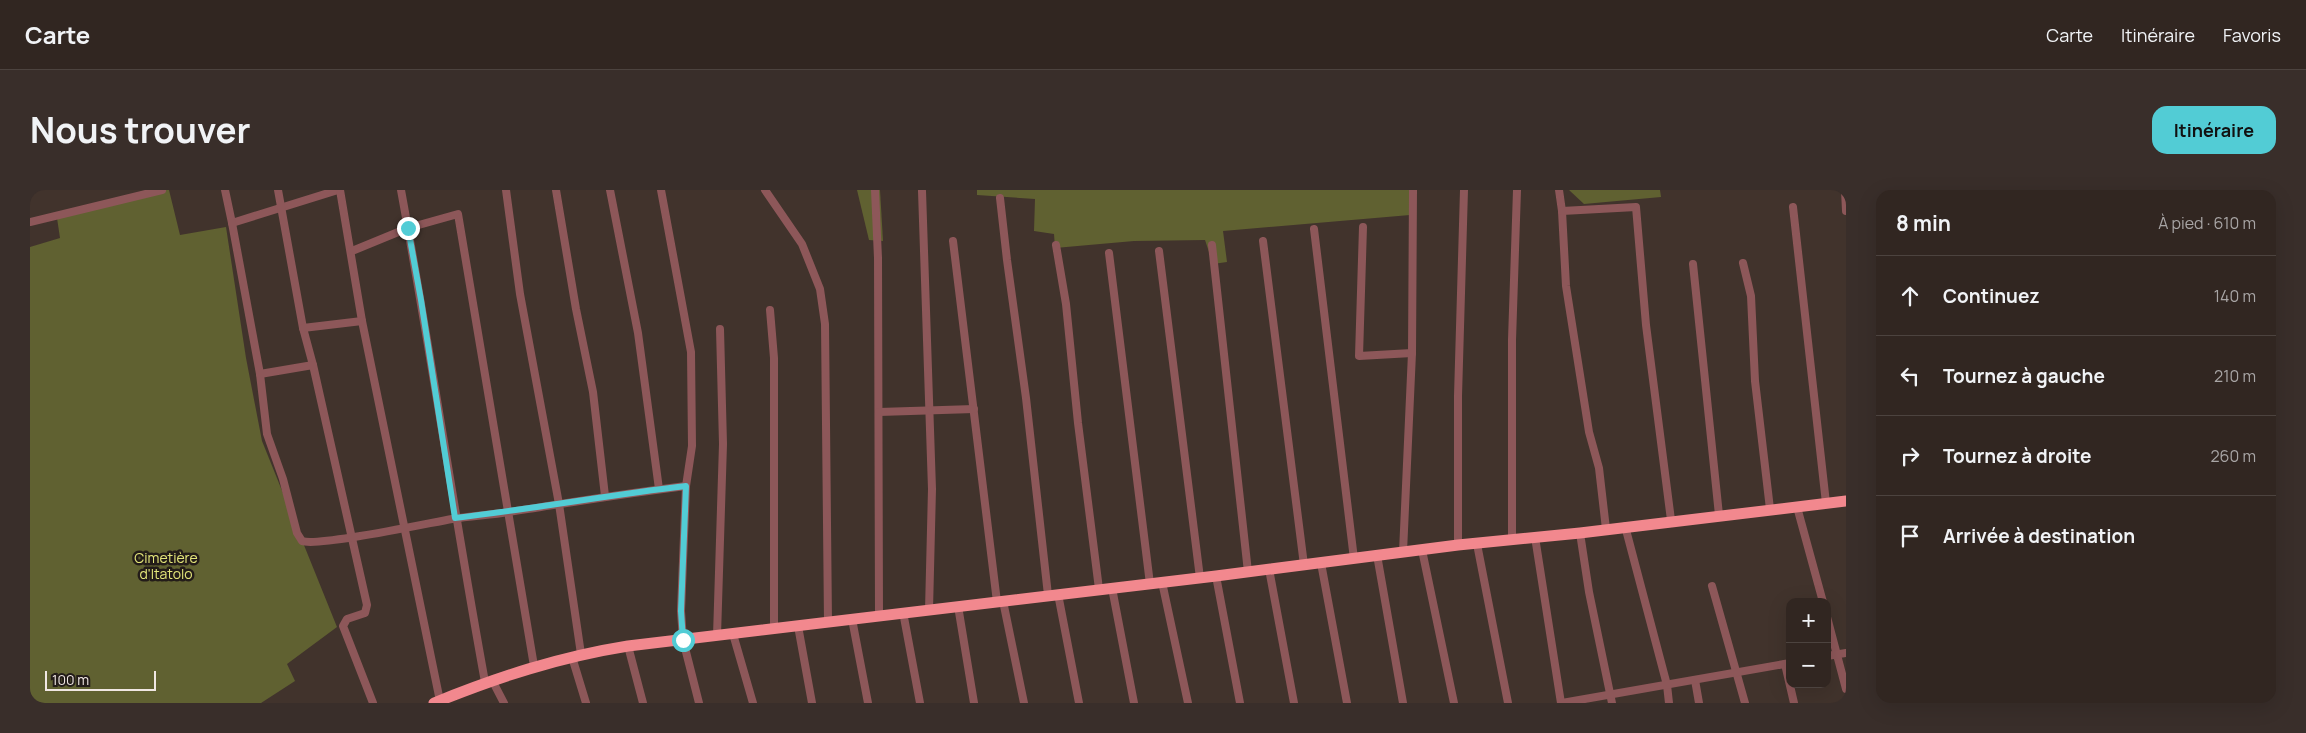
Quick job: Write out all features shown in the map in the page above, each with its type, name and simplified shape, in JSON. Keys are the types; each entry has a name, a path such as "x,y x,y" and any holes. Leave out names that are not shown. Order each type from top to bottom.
{"highway":[{"path":"437,702 488,681 534,666 628,646 1200,578 1458,545 1580,533 1671,520 1846,501"}],"street":[{"path":"30,222 162,190"},
{"path":"226,190 260,374 267,434 283,479 297,533 306,542 350,537 455,518 686,486"},
{"path":"278,190 303,328 313,365 367,610 365,613 347,619 343,626 374,703"},
{"path":"232,223 339,190 352,251 362,321 437,702"},
{"path":"401,190 421,300 455,518 488,681 504,703"},
{"path":"506,190 520,294 558,504 576,656 586,703"},
{"path":"556,190 576,309 593,392 605,496"},
{"path":"610,190 638,333 659,489"},
{"path":"661,190 691,352 692,446 686,486 681,611 683,640 699,703"},
{"path":"765,190 802,244 820,289 825,324 828,622"},
{"path":"875,190 880,412 879,615"},
{"path":"1403,552 1412,353 1413,190"},
{"path":"1458,545 1458,396 1464,190"},
{"path":"1512,540 1512,340 1517,190"},
{"path":"1559,190 1566,286 1589,432 1599,468 1606,529"},
{"path":"1844,190 1846,211"},
{"path":"922,191 932,489 929,610"},
{"path":"1000,198 1053,594 1079,703"},
{"path":"1562,211 1636,207 1646,325 1671,520"},
{"path":"1793,207 1826,503"},
{"path":"352,251 408,228 458,214 534,666"},
{"path":"1363,227 1359,356 1412,353"},
{"path":"1314,229 1354,559"},
{"path":"952,241 1000,601 1024,703"},
{"path":"1263,241 1304,565"},
{"path":"1056,245 1066,304 1078,423 1099,589"},
{"path":"1212,245 1248,572"},
{"path":"1159,251 1200,578"},
{"path":"1109,252 1150,584"},
{"path":"1744,263 1750,296 1755,381 1770,509"},
{"path":"1693,264 1719,516"},
{"path":"770,310 774,358 774,628"},
{"path":"303,328 362,321"},
{"path":"717,636 723,444 720,329"},
{"path":"260,374 313,365"},
{"path":"880,412 974,409"},
{"path":"1797,507 1822,598"},
{"path":"1625,526 1667,685 1669,703"},
{"path":"1580,533 1589,592 1612,699"},
{"path":"1535,538 1562,703 1612,699 1667,685 1786,664"},
{"path":"1477,544 1508,703"},
{"path":"1422,550 1454,703"},
{"path":"1377,555 1403,703"},
{"path":"1321,563 1347,703"},
{"path":"1269,569 1294,703"},
{"path":"1216,576 1240,703"},
{"path":"1162,582 1188,703"},
{"path":"1712,586 1745,703"},
{"path":"1112,588 1134,703"},
{"path":"958,606 974,703"},
{"path":"903,612 920,703"},
{"path":"852,619 868,703"},
{"path":"798,626 812,703"},
{"path":"1831,626 1842,654 1846,688"},
{"path":"733,634 752,703"},
{"path":"628,646 643,703"},
{"path":"1695,680 1699,703"},
{"path":"1791,688 1794,703"}],"green space":[{"name":"Cimetière d'Itatolo","path":"159,190 169,190 180,235 226,227 246,358 262,441 337,627 287,664 295,681 261,703 30,703 30,247 60,238 57,218"},
{"path":"857,190 880,190 883,241 869,240"},
{"path":"977,190 1413,190 1410,215 1223,231 1227,262 1213,264 1205,240 1134,241 1055,248 1054,234 1034,231 1035,199 977,195"},
{"path":"1569,190 1660,190 1661,197 1584,204"}],"route":[{"path":"408,228 455,518 686,486 681,611 683,640"}]}
